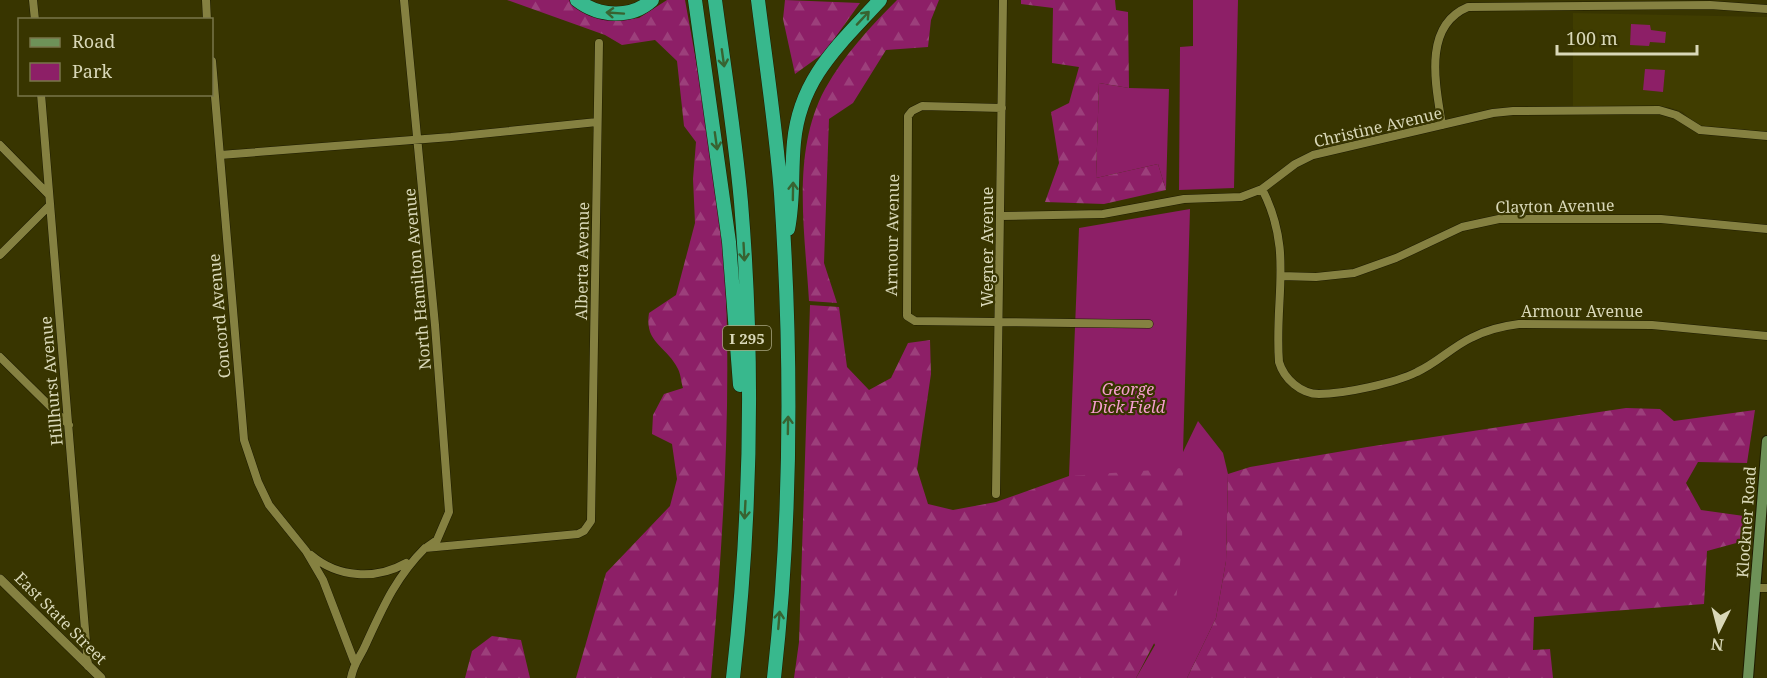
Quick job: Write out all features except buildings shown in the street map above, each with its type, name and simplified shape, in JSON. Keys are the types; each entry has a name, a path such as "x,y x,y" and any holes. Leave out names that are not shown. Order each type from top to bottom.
{"highway":[{"path":"577,0 593,9 615,14 637,10 652,0"},
{"path":"694,0 729,242 747,483"},
{"name":"I 295","path":"715,0 741,204 747,332 747,483 733,678"},
{"name":"I 295","path":"758,0 776,140 784,249 788,450 784,553 774,678"},
{"path":"784,249 793,203 794,144 806,91 824,61 880,0"}],"main road":[{"name":"Klockner Road","path":"1748,678 1761,588 1767,441"}],"street":[{"path":"33,0 35,18"},
{"path":"206,0 207,18"},
{"name":"North Hamilton Avenue","path":"404,0 449,512 437,540 410,561"},
{"name":"Wegner Avenue","path":"996,494 1003,0"},
{"path":"1442,125 1437,94 1437,44 1444,23 1452,15 1468,7 1710,5 1767,9"},
{"name":"Alberta Avenue","path":"425,548 578,534 584,531 591,521 599,43"},
{"name":"Concord Avenue","path":"213,73 244,440 258,482 269,505 306,551 323,580 354,661"},
{"name":"Hillhurst Avenue","path":"41,96 88,666"},
{"name":"Armour Avenue","path":"1002,108 922,106 912,111 909,116 905,283 907,316 915,321 1149,324"},
{"name":"Christine Avenue","path":"1001,216 1104,214 1184,200 1241,197 1262,189 1295,164 1313,155 1513,111 1659,110 1676,115 1691,126 1700,129 1767,136"},
{"path":"220,155 597,122"},
{"path":"0,145 49,195"},
{"name":"Armour Avenue","path":"1262,189 1279,232 1281,276 1279,359 1281,370 1293,384 1318,394 1400,379 1433,363 1471,338 1502,326 1519,324 1652,325 1767,336"},
{"path":"0,255 50,205"},
{"name":"Clayton Avenue","path":"1281,276 1316,277 1354,273 1396,258 1462,227 1498,219 1661,219 1767,229"},
{"path":"0,357 69,425"},
{"name":"Concord Avenue","path":"306,551 330,567 356,575 384,573 410,561"},
{"path":"351,678 354,661 364,648 395,582 410,561"},
{"name":"East State Street","path":"0,579 100,678"}],"shaded area":[{"path":"1573,13 1767,17 1767,132 1704,127 1695,124 1683,112 1668,107 1573,107"}],"green space":[{"path":"507,0 569,0 585,11 613,21 639,18 667,0 685,0 719,207 726,291 725,462 711,678 576,678 606,573 670,506 677,479 672,444 652,434 653,415 664,394 683,388 678,369 653,338 648,323 649,313 676,295 695,223 693,179 696,142 684,126 677,61 655,40 622,45 605,35"},
{"path":"785,0 860,3 824,53 795,74 783,19"},
{"path":"897,0 939,0 931,20 928,47 886,50 853,103 829,119 824,263 837,303 809,301 803,193 804,166 814,113 840,65 867,31"},
{"path":"1021,0 1115,0 1116,10 1128,12 1129,88 1099,83 1096,178 1158,164 1166,190 1104,204 1045,202 1059,163 1051,112 1069,103 1079,67 1052,63 1053,8 1021,4"},
{"path":"1193,0 1238,0 1234,188 1179,190 1180,47 1193,46"},
{"path":"1631,24 1650,25 1651,30 1666,32 1665,43 1650,42 1649,46 1630,45"},
{"path":"1645,69 1665,70 1663,92 1643,90"},
{"path":"1099,83 1129,88 1169,89 1166,190 1158,164 1096,178"},
{"name":"George Dick Field","path":"1190,209 1183,452 1198,421 1223,453 1228,474 1226,561 1216,618 1187,678 1136,678 1155,645 1069,476 1079,228"},
{"path":"810,305 839,307 847,367 869,390 891,378 908,343 930,340 931,374 917,469 928,504 953,510 996,502 1069,476 1183,468 1182,545 1176,601 1136,678 794,678 799,642"},
{"path":"1626,408 1660,409 1674,421 1755,410 1747,463 1698,462 1686,483 1701,510 1744,516 1740,542 1707,551 1704,604 1534,617 1533,650 1550,649 1553,678 1187,678 1216,618 1226,561 1228,474 1250,467 1367,447"},
{"path":"492,636 521,640 530,678 465,678 472,651"}]}
